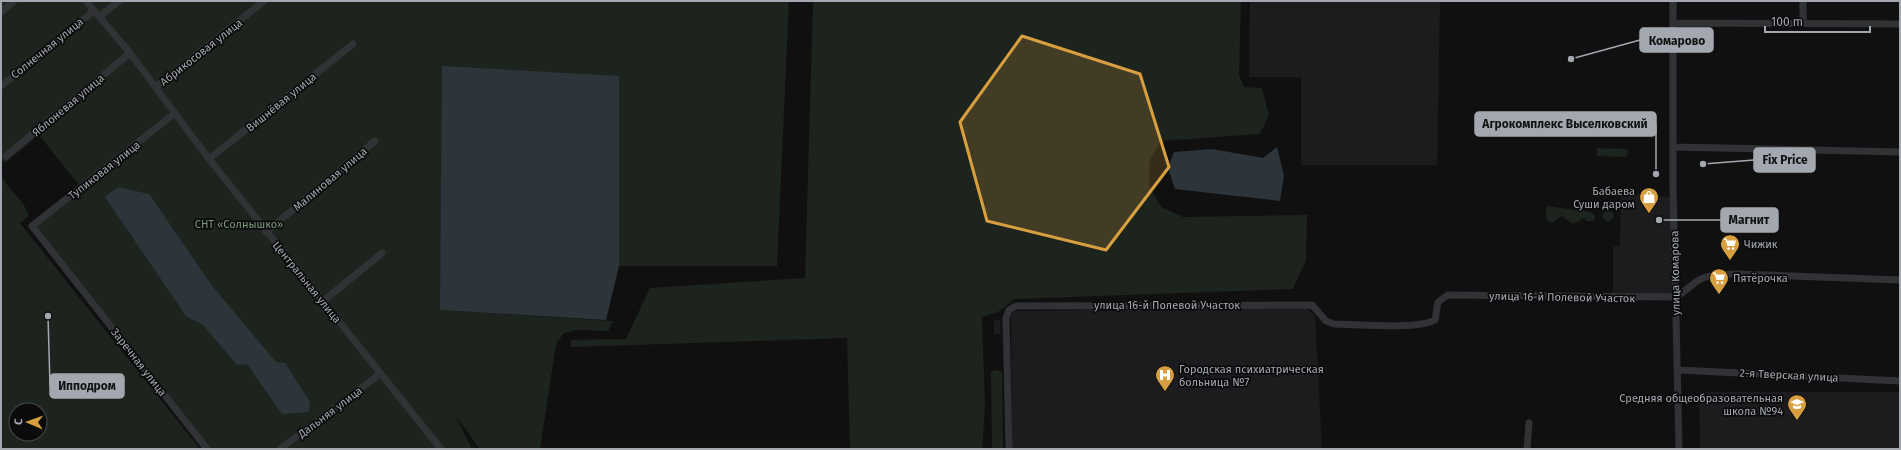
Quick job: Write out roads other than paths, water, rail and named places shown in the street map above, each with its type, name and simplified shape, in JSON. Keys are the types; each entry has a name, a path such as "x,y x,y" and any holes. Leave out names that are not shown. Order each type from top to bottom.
{"street":[{"path":"1,12 14,1"},
{"name":"Центральная улица","path":"86,1 156,87 209,160 380,374 436,448"},
{"path":"99,17 119,1"},
{"name":"Абрикосовая улица","path":"156,87 264,1"},
{"name":"улица Комарова","path":"1673,1 1673,147 1679,449"},
{"path":"1803,1 1803,22"},
{"name":"Солнечная улица","path":"1,86 94,11"},
{"path":"1673,23 1803,22 1900,24"},
{"name":"Вишнёвая улица","path":"209,160 353,44"},
{"name":"Яблоневая улица","path":"6,156 130,54"},
{"name":"Тупиковая улица","path":"32,226 175,113"},
{"name":"Малиновая улица","path":"266,232 375,141"},
{"path":"1673,147 1900,152"},
{"name":"Заречная улица","path":"32,226 207,449"},
{"path":"322,302 382,253"},
{"path":"1676,297 1686,292 1696,282 1712,275 1739,274 1900,280"},
{"name":"улица 16-й Полевой Участок","path":"1009,449 1006,318 1009,310 1016,306 1312,305 1326,321 1334,324 1410,325 1430,323 1435,320 1438,302 1445,297 1676,297"},
{"name":"2-я Тверская улица","path":"1678,371 1687,370 1900,381"},
{"name":"Дальняя улица","path":"280,449 380,374"},
{"path":"1527,449 1529,423"}],"place":[{"name":"Комарово","path":"1571,59"},
{"name":"Fix Price","path":"1703,164"},
{"name":"Агрокомплекс Выселковский","path":"1656,174"},
{"name":"Бабаева Суши даром","path":"1649,214"},
{"name":"Магнит","path":"1659,220"},
{"name":"Чижик","path":"1730,261"},
{"name":"Пятёрочка","path":"1719,295"},
{"name":"Ипподром","path":"48,316"},
{"name":"Городская психиатрическая больница №7","path":"1165,392"},
{"name":"Средняя общеобразовательная школа №94","path":"1797,421"}],"park label":[{"name":"СНТ «Солнышко»","path":"239,224"}]}
